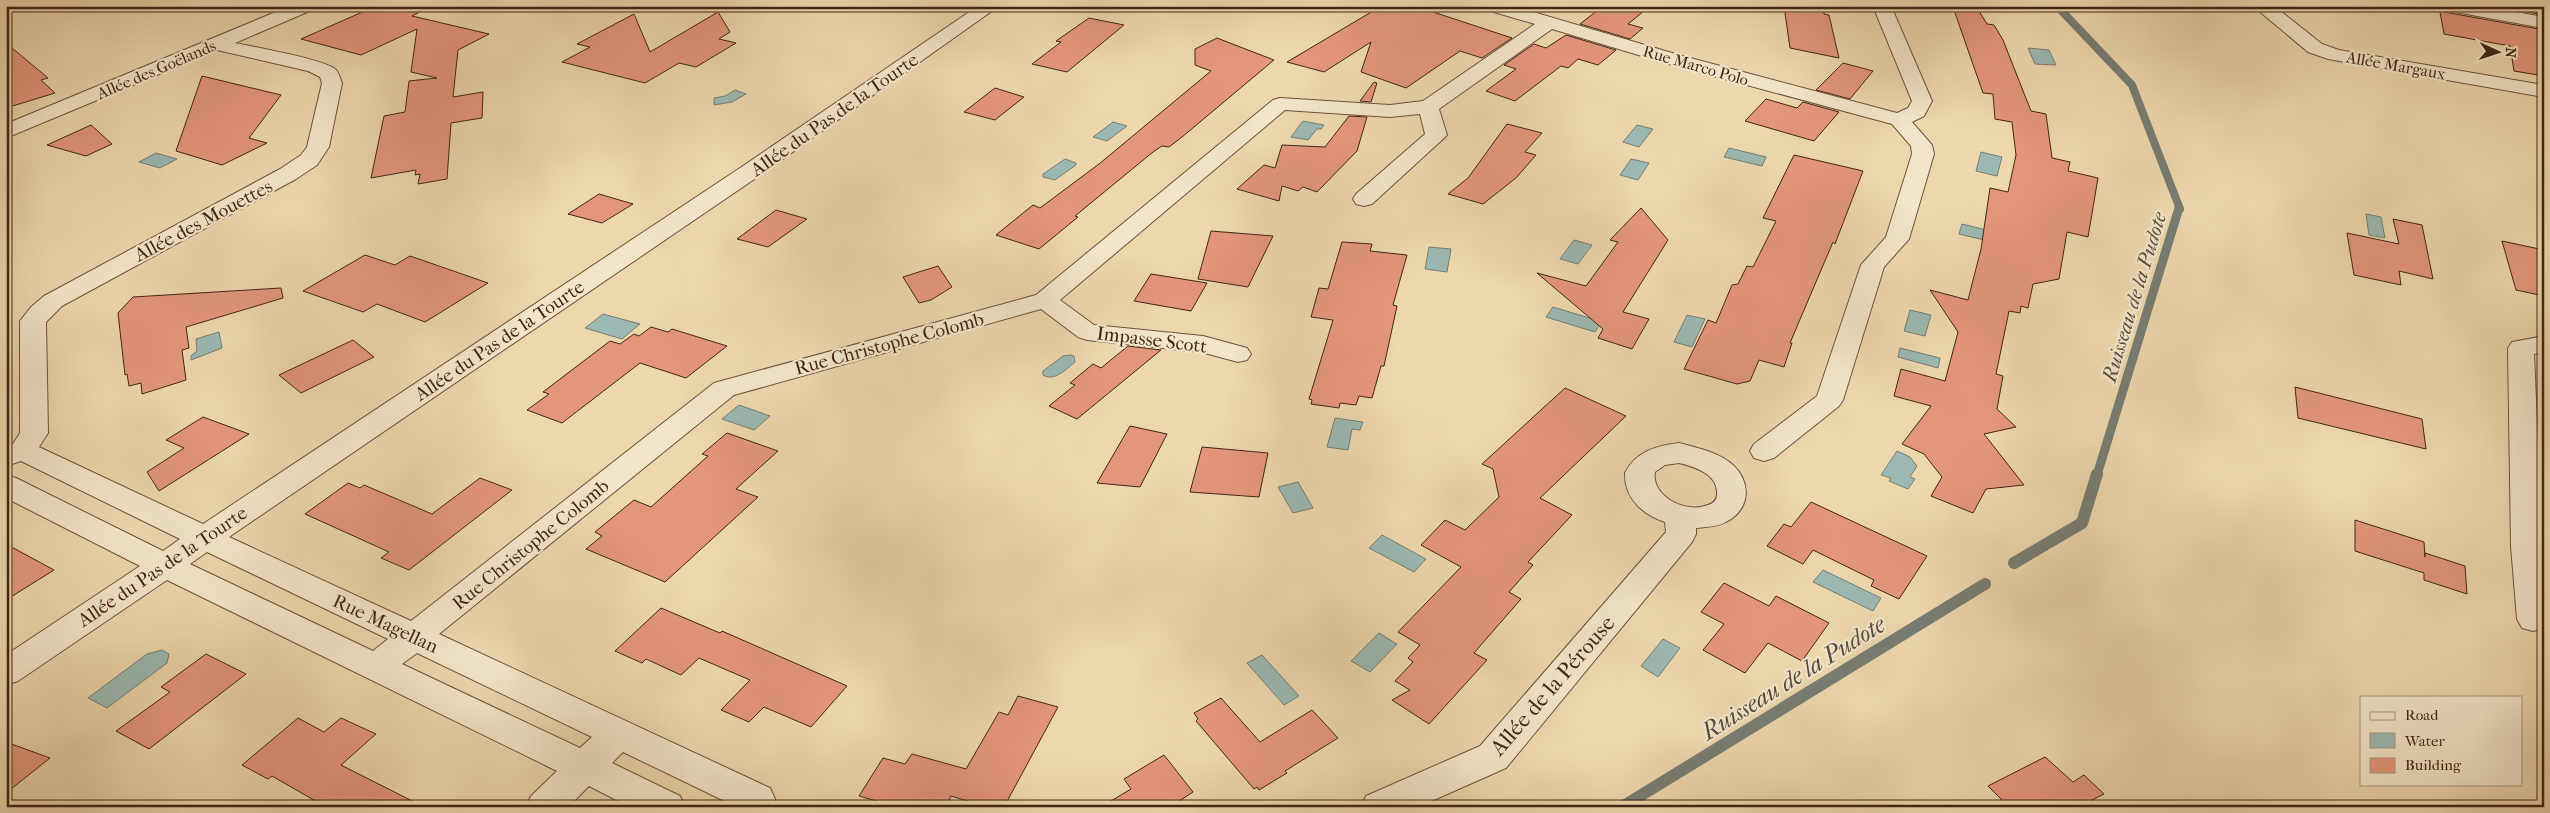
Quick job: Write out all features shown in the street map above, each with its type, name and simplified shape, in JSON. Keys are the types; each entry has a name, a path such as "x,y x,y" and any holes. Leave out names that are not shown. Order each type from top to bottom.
{"street":[{"name":"Allée des Goëlands","path":"6,132 306,6"},
{"name":"Allée du Pas de la Tourte","path":"6,672 748,173 990,6"},
{"name":"Rue Marco Polo","path":"1493,6 1899,120"},
{"path":"1764,451 1829,400 1873,265 1897,239 1923,154 1921,145 1899,120 1917,112 1922,101 1882,6"},
{"name":"Allée Margaux","path":"2262,6 2315,48 2335,55 2544,91"},
{"path":"2450,6 2544,23"},
{"path":"1364,199 1436,135 1428,108 1549,23"},
{"name":"Allée des Mouettes","path":"15,453 34,433 33,321 40,312 53,301 288,174 308,160 318,147 332,83 328,73 314,67 215,44"},
{"name":"Rue Christophe Colomb","path":"376,666 724,389 1044,300 1280,104 1390,111 1428,108"},
{"name":"Impasse Scott","path":"1044,300 1087,332 1204,344 1238,354"},
{"path":"2533,620 2526,546 2535,521 2521,348 2544,344"},
{"name":"Rue Magellan","path":"15,453 204,538 414,636 619,733 757,803"},
{"path":"6,485 164,565 667,807"},
{"name":"Allée de la Pérouse","path":"1379,807 1492,757 1681,534 1680,516"},
{"path":"544,807 619,733"}],"water":[{"path":"2028,48 2049,50 2056,65 2035,64"},
{"path":"735,90 746,94 732,102 714,105 714,98 725,96"},
{"path":"1303,121 1324,125 1321,129 1317,129 1308,140 1291,137"},
{"path":"1113,122 1127,126 1107,141 1093,137"},
{"path":"1637,125 1653,129 1639,147 1623,142"},
{"path":"1729,148 1766,157 1762,166 1724,157"},
{"path":"1981,152 2002,157 1997,176 1976,171"},
{"path":"156,153 177,159 160,168 139,162"},
{"path":"1065,159 1076,163 1076,165 1055,180 1043,177 1043,174"},
{"path":"1631,159 1649,163 1638,180 1620,175"},
{"path":"2366,214 2381,217 2385,238 2369,235"},
{"path":"1962,224 2003,234 2001,244 1959,234"},
{"path":"1574,240 1592,245 1578,264 1560,259"},
{"path":"1429,247 1451,249 1447,272 1425,269"},
{"path":"1553,307 1596,320 1600,324 1595,332 1546,317"},
{"path":"1910,310 1931,315 1925,336 1904,331"},
{"path":"603,314 640,324 622,339 585,328"},
{"path":"1687,315 1705,319 1692,347 1674,342"},
{"path":"219,332 222,348 191,360 191,356 197,351 196,339"},
{"path":"1900,348 1940,358 1938,368 1898,357"},
{"path":"1063,356 1074,356 1075,362 1064,371 1052,377 1043,375 1043,371"},
{"path":"739,405 770,416 754,430 722,419"},
{"path":"1335,418 1363,422 1360,430 1352,429 1348,450 1327,447"},
{"path":"1897,451 1910,457 1917,466 1910,477 1915,479 1908,489 1889,481 1891,478 1881,475"},
{"path":"1298,482 1313,508 1293,513 1278,487"},
{"path":"1382,535 1426,559 1414,572 1369,548"},
{"path":"1823,570 1881,598 1873,611 1813,582"},
{"path":"1379,633 1397,644 1370,672 1351,661"},
{"path":"1663,639 1680,648 1658,677 1641,666"},
{"path":"162,650 169,654 167,663 107,708 88,698 147,654"},
{"path":"1262,655 1299,696 1284,705 1247,663"}],"building":[{"path":"376,6 431,6 412,16 489,34 458,50 453,97 483,92 482,118 451,123 447,179 418,184 420,174 415,175 416,170 371,178 384,116 405,112 409,81 437,78 411,72 417,29 361,55 301,39"},
{"path":"1384,6 1415,6 1512,38 1482,58 1460,51 1406,88 1361,72 1371,42 1324,72 1287,62 1378,8 1383,10"},
{"path":"1603,6 1650,6 1628,24 1643,28 1630,39 1580,24"},
{"path":"1784,6 1823,6 1824,14 1829,15 1839,58 1790,48"},
{"path":"2494,6 2544,6 2544,15"},
{"path":"2439,7 2444,12 2544,30 2544,76 2514,71 2510,46 2444,34"},
{"path":"1954,10 1979,11 1987,24 1994,25 2003,40 2031,111 2046,114 2052,158 2070,162 2068,171 2098,178 2088,237 2067,232 2059,279 2033,284 2028,308 2021,306 2020,313 2009,311 1996,374 2003,376 1997,409 2016,427 1984,434 2024,485 1986,489 1973,513 1931,496 1942,477 1924,454 1902,444 1931,406 1894,396 1901,369 1945,381 1958,332 1930,290 1968,300 1981,249 1990,188 2008,192 2016,155 2012,122 1995,119 1993,94 1983,93"},
{"path":"718,12 730,32 719,39 736,43 696,67 679,63 645,83 562,62 590,47 577,44 634,14 650,52"},
{"path":"1089,18 1124,25 1067,72 1032,64 1061,42 1056,41"},
{"path":"1566,35 1616,50 1598,65 1578,59 1568,68 1561,66 1515,101 1486,91 1516,69 1504,65 1534,44 1546,48"},
{"path":"1217,38 1274,60 1169,147 1162,146 1153,152 1075,216 1078,217 1039,249 996,235 1033,205 1040,208 1099,164 1211,71 1195,65 1195,49"},
{"path":"6,43 48,78 41,80 55,93 6,108"},
{"path":"1843,63 1873,71 1850,99 1816,90"},
{"path":"202,76 281,95 249,138 267,143 222,165 176,151"},
{"path":"1374,82 1377,83 1371,102 1360,101"},
{"path":"995,88 1024,97 995,120 964,112"},
{"path":"1766,99 1797,108 1803,102 1839,112 1814,141 1745,121"},
{"path":"1349,116 1367,117 1357,151 1317,192 1303,187 1298,191 1282,186 1279,201 1237,189 1264,165 1275,168 1282,145 1325,147"},
{"path":"1507,124 1542,133 1525,152 1536,155 1516,178 1483,204 1448,194 1468,178"},
{"path":"91,125 112,144 86,156 47,145"},
{"path":"1794,155 1863,171 1835,244 1833,242 1790,343 1792,343 1784,367 1759,360 1750,381 1737,384 1684,369 1708,320 1716,323 1732,285 1738,284 1747,266 1753,267 1776,221 1763,218"},
{"path":"599,194 633,204 602,223 568,214"},
{"path":"1641,208 1668,240 1623,312 1649,319 1632,349 1598,338 1603,329 1537,273 1586,286 1618,242 1610,240"},
{"path":"776,210 807,219 768,247 737,239"},
{"path":"2393,219 2422,225 2433,279 2399,271 2401,285 2354,275 2347,233 2399,244"},
{"path":"1211,231 1273,236 1248,287 1198,279"},
{"path":"2502,241 2544,250 2544,296 2516,290"},
{"path":"1342,242 1372,244 1370,251 1407,255 1393,305 1397,306 1384,366 1381,366 1372,398 1359,396 1356,405 1340,403 1339,408 1311,404 1312,400 1309,399 1333,320 1311,317 1319,288 1328,289"},
{"path":"365,255 395,265 410,256 488,283 425,322 377,304 363,312 303,291"},
{"path":"938,266 952,287 931,300 919,303 903,277"},
{"path":"1151,274 1207,283 1191,311 1134,301"},
{"path":"281,288 283,298 186,327 189,348 182,350 186,380 142,394 141,383 129,386 127,374 125,375 118,313 133,297"},
{"path":"651,327 668,332 672,329 727,346 686,378 640,363 562,423 527,410 549,394 543,392 610,341 620,344 634,334 639,336"},
{"path":"353,340 374,357 301,393 279,375"},
{"path":"1128,346 1161,350 1077,419 1049,406 1075,385 1070,383 1093,364 1101,368"},
{"path":"2295,387 2422,419 2426,449 2298,418"},
{"path":"1565,388 1626,416 1540,498 1572,515 1528,562 1533,565 1509,592 1521,599 1474,653 1487,660 1429,724 1392,700 1410,690 1395,681 1413,662 1408,658 1420,645 1398,632 1461,567 1421,545 1445,520 1465,530 1499,497 1493,469 1482,464"},
{"path":"203,417 249,434 159,491 147,472 184,448 166,440"},
{"path":"1130,426 1167,434 1140,487 1097,483"},
{"path":"727,433 778,451 736,489 758,497 665,582 586,549 602,536 595,532 634,500 651,507 708,456 702,454"},
{"path":"1202,447 1268,453 1259,497 1190,492"},
{"path":"480,478 512,490 409,570 381,558 389,552 305,514 348,483 360,488 364,485 432,514"},
{"path":"1811,502 1927,556 1899,599 1871,586 1874,580 1813,550 1803,564 1767,546 1784,524 1791,527"},
{"path":"2355,520 2424,542 2425,557 2425,553 2465,566 2467,594 2424,580 2424,573 2355,551"},
{"path":"6,544 54,570 6,600"},
{"path":"1724,583 1769,606 1776,596 1829,623 1802,661 1768,643 1745,673 1703,650 1724,624 1701,612"},
{"path":"661,608 720,633 722,631 847,686 811,727 764,707 749,722 721,710 750,680 699,658 681,675 646,659 642,663 615,651"},
{"path":"206,654 246,674 149,749 116,731 170,692 161,687"},
{"path":"1018,696 1058,707 1004,807 987,807 951,796 946,807 897,807 859,796 883,758 905,764 912,754 966,769 999,712 1008,715"},
{"path":"1221,698 1260,742 1312,710 1338,738 1285,771 1287,773 1259,790 1257,787 1254,789 1196,721 1198,719 1194,713"},
{"path":"298,718 324,732 341,718 376,734 341,765 424,807 326,807 272,776 268,779 242,765"},
{"path":"6,742 50,758 6,793"},
{"path":"1164,755 1193,792 1170,807 1101,807 1131,789 1124,779"},
{"path":"2045,757 2073,782 2084,775 2104,794 2092,800 2100,807 2009,807 1988,786"}],"waterway":[{"name":"Ruisseau de la Pudote","path":"2057,6 2132,85 2180,209"},
{"name":"Ruisseau de la Pudote","path":"2097,475 2179,208"},
{"name":"Ruisseau de la Pudote","path":"2014,563 2082,523 2097,474"},
{"name":"Ruisseau de la Pudote","path":"1622,807 1985,584"}]}
